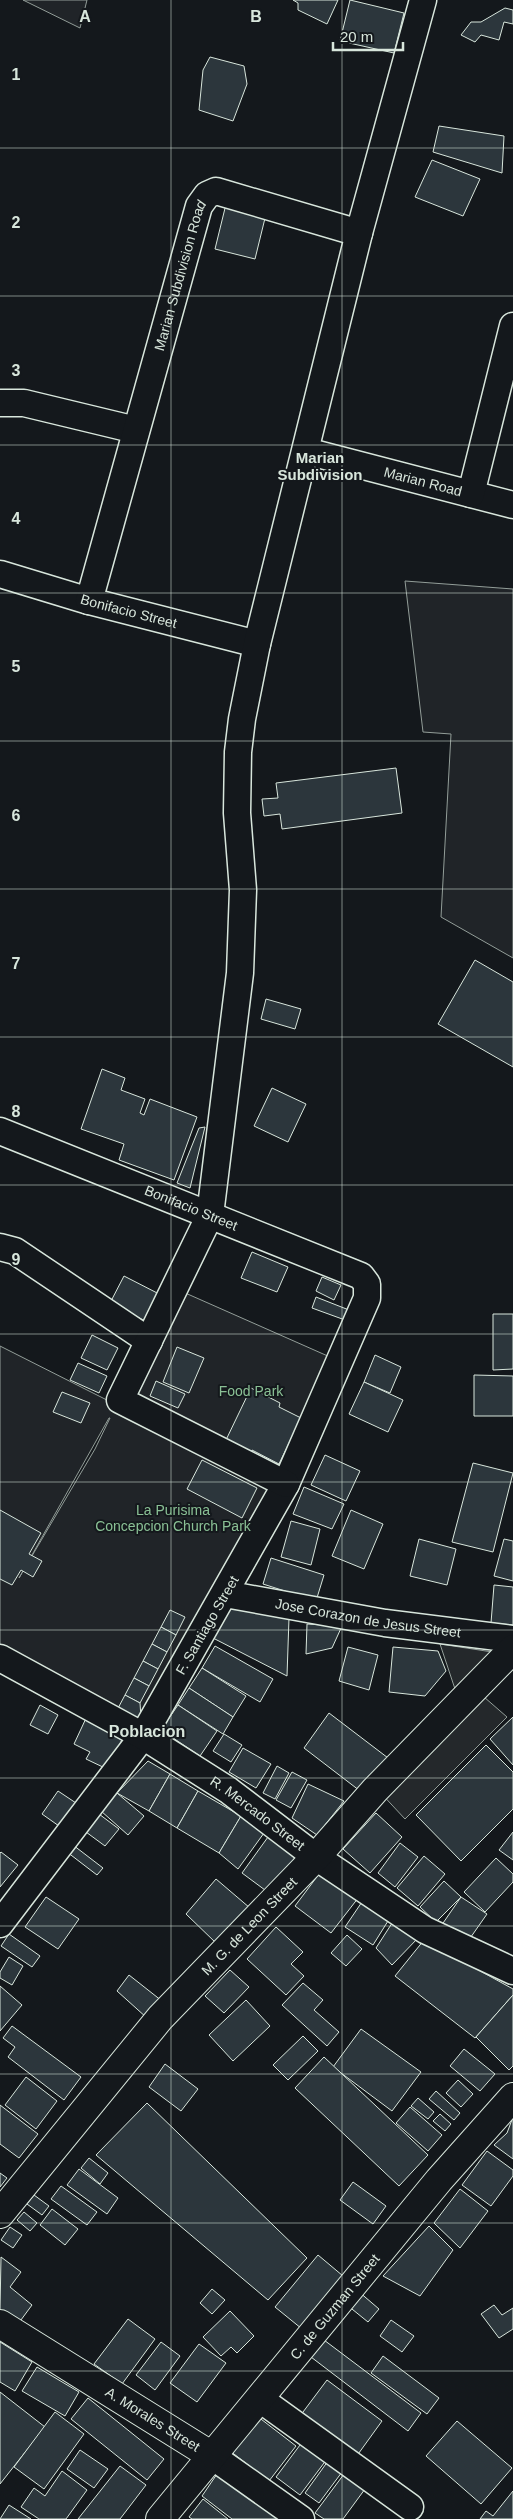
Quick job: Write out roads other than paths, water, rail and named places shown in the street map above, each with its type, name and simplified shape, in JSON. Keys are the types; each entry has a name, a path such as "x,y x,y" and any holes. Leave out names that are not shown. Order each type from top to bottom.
{"main road":[{"name":"M. G. de Leon Street","path":"0,2214 160,2018 316,1857 375,1790 513,1649"},
{"name":"C. de Guzman Street","path":"160,2519 439,2180 513,2097"},
{"name":"A. Morales Street","path":"0,2324 212,2456"}],"street":[{"path":"286,1484 120,1400 210,1215 240,973 243,890 238,812 238,752 242,720 257,644 359,233 423,0"},
{"name":"Marian Subdivision Road","path":"89,601 199,206 206,195 216,191 359,233"},
{"path":"470,494 513,326"},
{"path":"0,403 24,403 136,430"},
{"name":"Marian Road","path":"306,450 513,505"},
{"name":"Bonifacio Street","path":"0,574 89,601 257,644"},
{"name":"Bonifacio Street","path":"0,1132 361,1276 367,1284 367,1298"},
{"path":"0,1247 15,1251 149,1341"},
{"name":"F. Santiago Street","path":"0,1924 143,1736 286,1484 367,1298"},
{"name":"Jose Corazon de Jesus Street","path":"224,1594 385,1623 513,1639"},
{"name":"R. Mercado Street","path":"0,1658 143,1736 228,1790 316,1857 425,1930 513,1971"},
{"path":"260,2399 410,2507"},
{"name":"A. Morales Street","path":"212,2456 301,2519"}],"district":[{"name":"Marian Subdivision","path":"320,466"},
{"name":"Poblacion","path":"147,1731"}],"park label":[{"name":"Food Park","path":"251,1391"},
{"name":"La Purisima Concepcion Church Park","path":"173,1518"}]}
